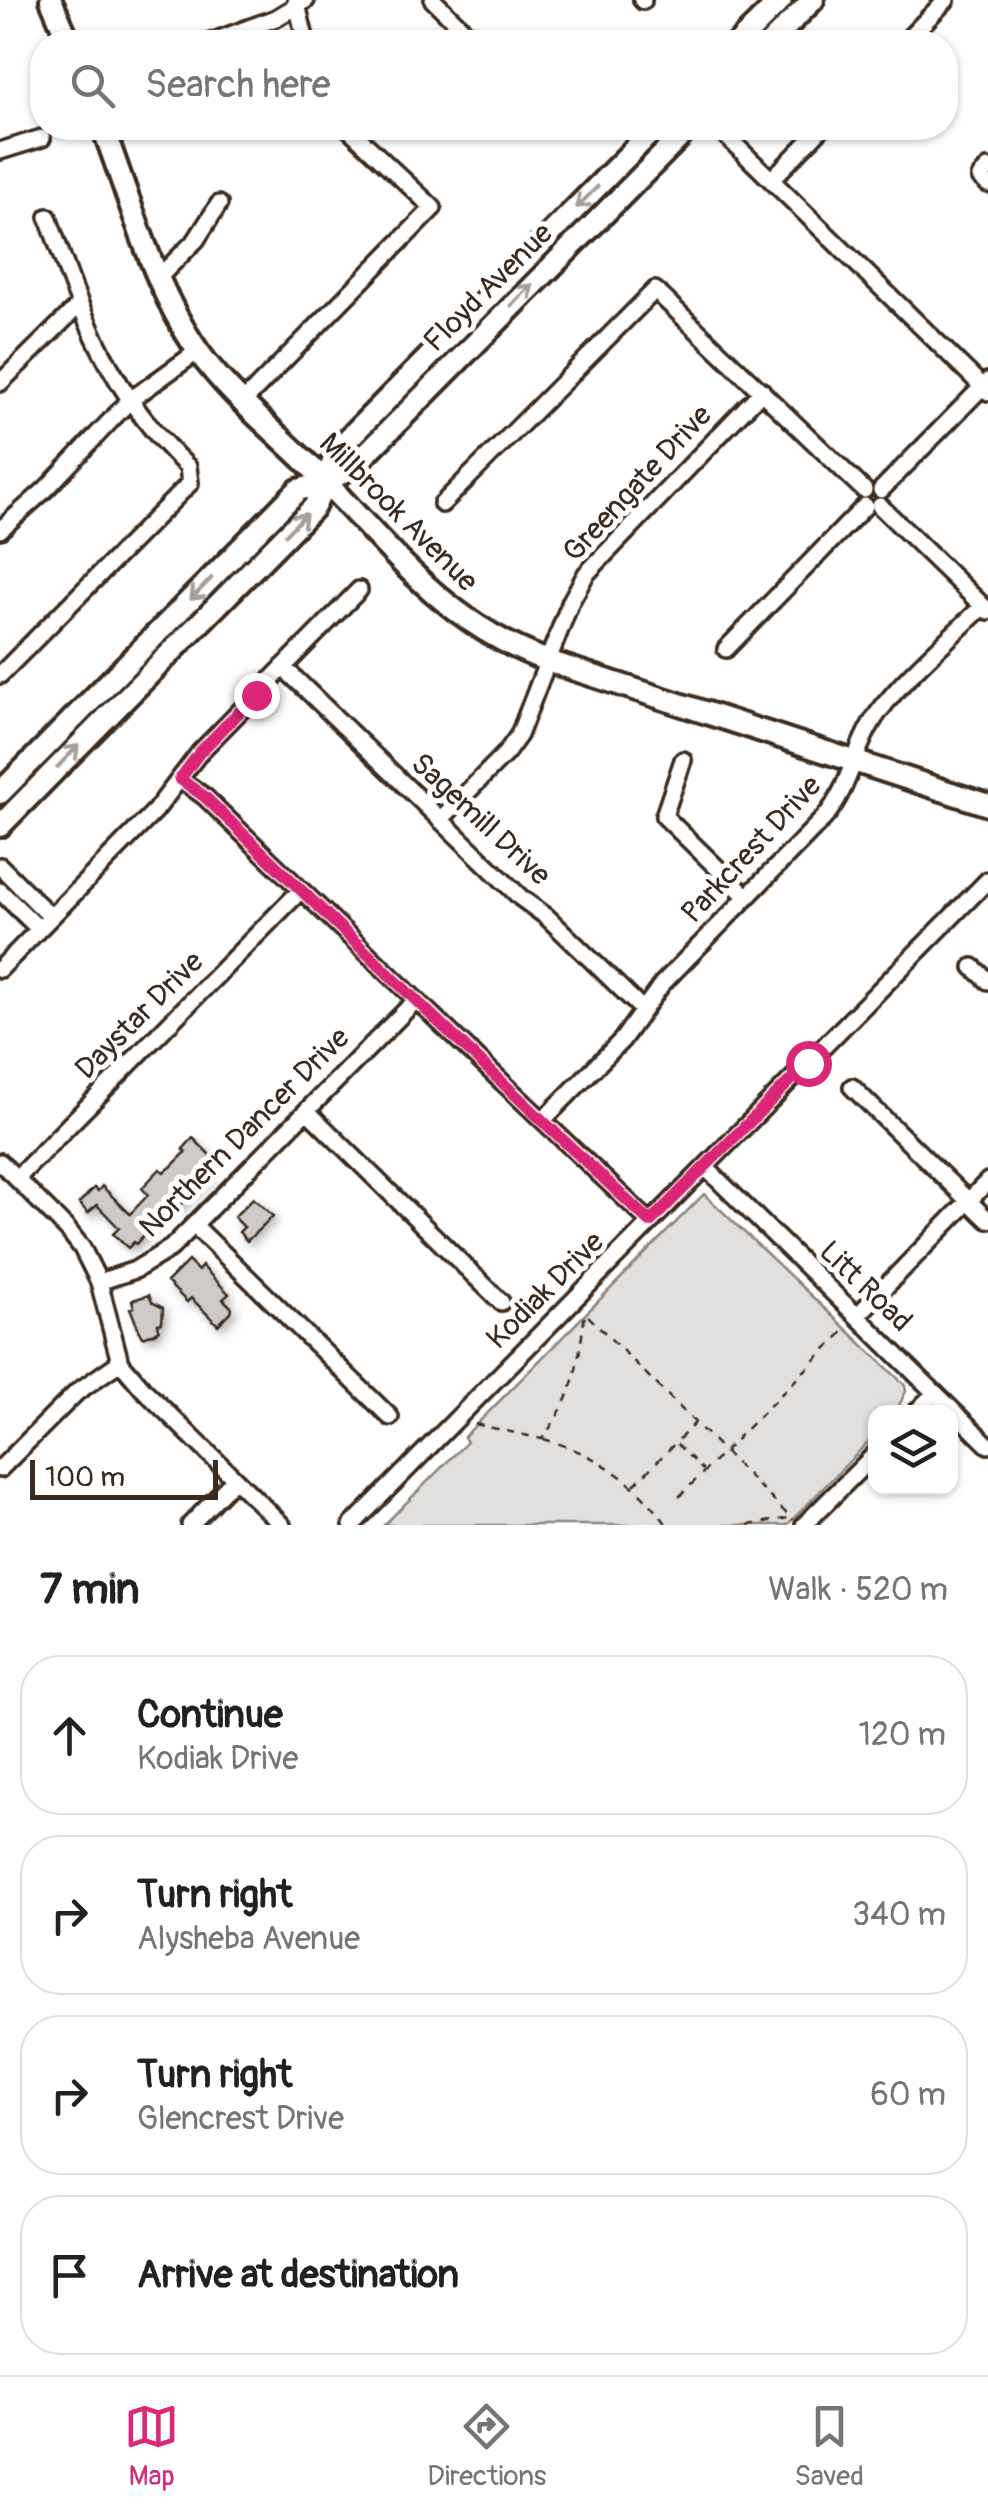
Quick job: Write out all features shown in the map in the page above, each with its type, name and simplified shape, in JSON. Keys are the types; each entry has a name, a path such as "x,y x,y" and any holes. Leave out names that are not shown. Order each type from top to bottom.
{"street":[{"path":"51,0 64,30"},
{"path":"433,0 464,30"},
{"path":"751,30 781,0"},
{"path":"783,30 812,0"},
{"path":"916,30 946,0"},
{"path":"238,30 300,2 304,30"},
{"path":"0,151 36,140"},
{"name":"Millbrook Avenue","path":"108,140 159,277 198,351 441,602 495,638 548,661 988,805"},
{"path":"244,401 434,208 361,140"},
{"name":"Floyd Avenue","path":"0,826 314,507 338,450 643,140"},
{"name":"Floyd Avenue","path":"0,794 298,490 326,482 354,465 677,140"},
{"path":"726,649 986,387 730,140"},
{"path":"771,180 810,140"},
{"path":"159,277 196,240 219,204"},
{"path":"0,675 190,483 192,476 129,401 104,361 79,305 48,216"},
{"path":"442,504 655,290 985,608"},
{"path":"0,383 79,305"},
{"path":"0,530 46,489 129,401 198,351"},
{"name":"Greengate Drive","path":"440,820 506,753 518,735 571,601 596,562 762,391"},
{"path":"0,969 155,812 200,752 360,590"},
{"name":"Parkcrest Drive","path":"544,1119 614,1049 662,984 832,808 877,714 985,608"},
{"name":"Sagemill Drive","path":"284,667 642,1010"},
{"path":"683,760 664,816 747,898"},
{"path":"180,779 205,797 414,1002 544,1119 650,1222"},
{"path":"0,866 45,923"},
{"name":"Kodiak Drive","path":"352,1525 988,880"},
{"name":"Daystar Drive","path":"17,1178 300,890"},
{"path":"0,891 45,923"},
{"path":"973,967 988,982"},
{"name":"Northern Dancer Drive","path":"98,1282 153,1261 194,1226 414,1002"},
{"path":"852,1087 988,1220"},
{"path":"306,1111 501,1302"},
{"path":"0,1162 82,1248 98,1282 120,1362 282,1525"},
{"name":"Litt Road","path":"705,1167 852,1322 988,1444"},
{"path":"852,1322 988,1182"},
{"path":"194,1226 390,1416"},
{"path":"0,1469 76,1392 120,1362"},
{"path":"923,1405 935,1393"},
{"path":"796,1521 868,1460"},
{"path":"190,1525 234,1479"}],"path":[{"path":"542,1439 557,1419 575,1381 584,1313 796,1521"},
{"path":"679,1496 852,1322"},
{"path":"633,1486 696,1423"},
{"path":"475,1424 542,1439 586,1454 633,1486 667,1525"},
{"path":"676,1443 704,1472"},
{"path":"748,1525 796,1521"}],"shaded area":[{"path":"704,1194 905,1385 906,1391 899,1405 868,1405 868,1442 787,1525 384,1525 467,1442 464,1437"}],"building":[{"path":"193,1138 212,1157 204,1166 209,1176 178,1208 174,1204 165,1211 136,1244 128,1248 113,1234 119,1228 97,1205 88,1213 79,1203 94,1188 98,1191 102,1186 130,1214 148,1195 142,1188 160,1169 164,1172 171,1167"},
{"path":"253,1198 273,1216 247,1241 239,1232 244,1227 234,1217"},
{"path":"188,1261 198,1271 202,1266 229,1294 223,1299 231,1312 218,1325 191,1298 187,1302 167,1282"},
{"path":"149,1295 152,1302 163,1308 162,1323 155,1333 142,1337 130,1308 134,1307 132,1300"}],"route":[{"path":"256,695 200,752 180,779 205,797 414,1002 544,1119 650,1222 808,1063"}]}
